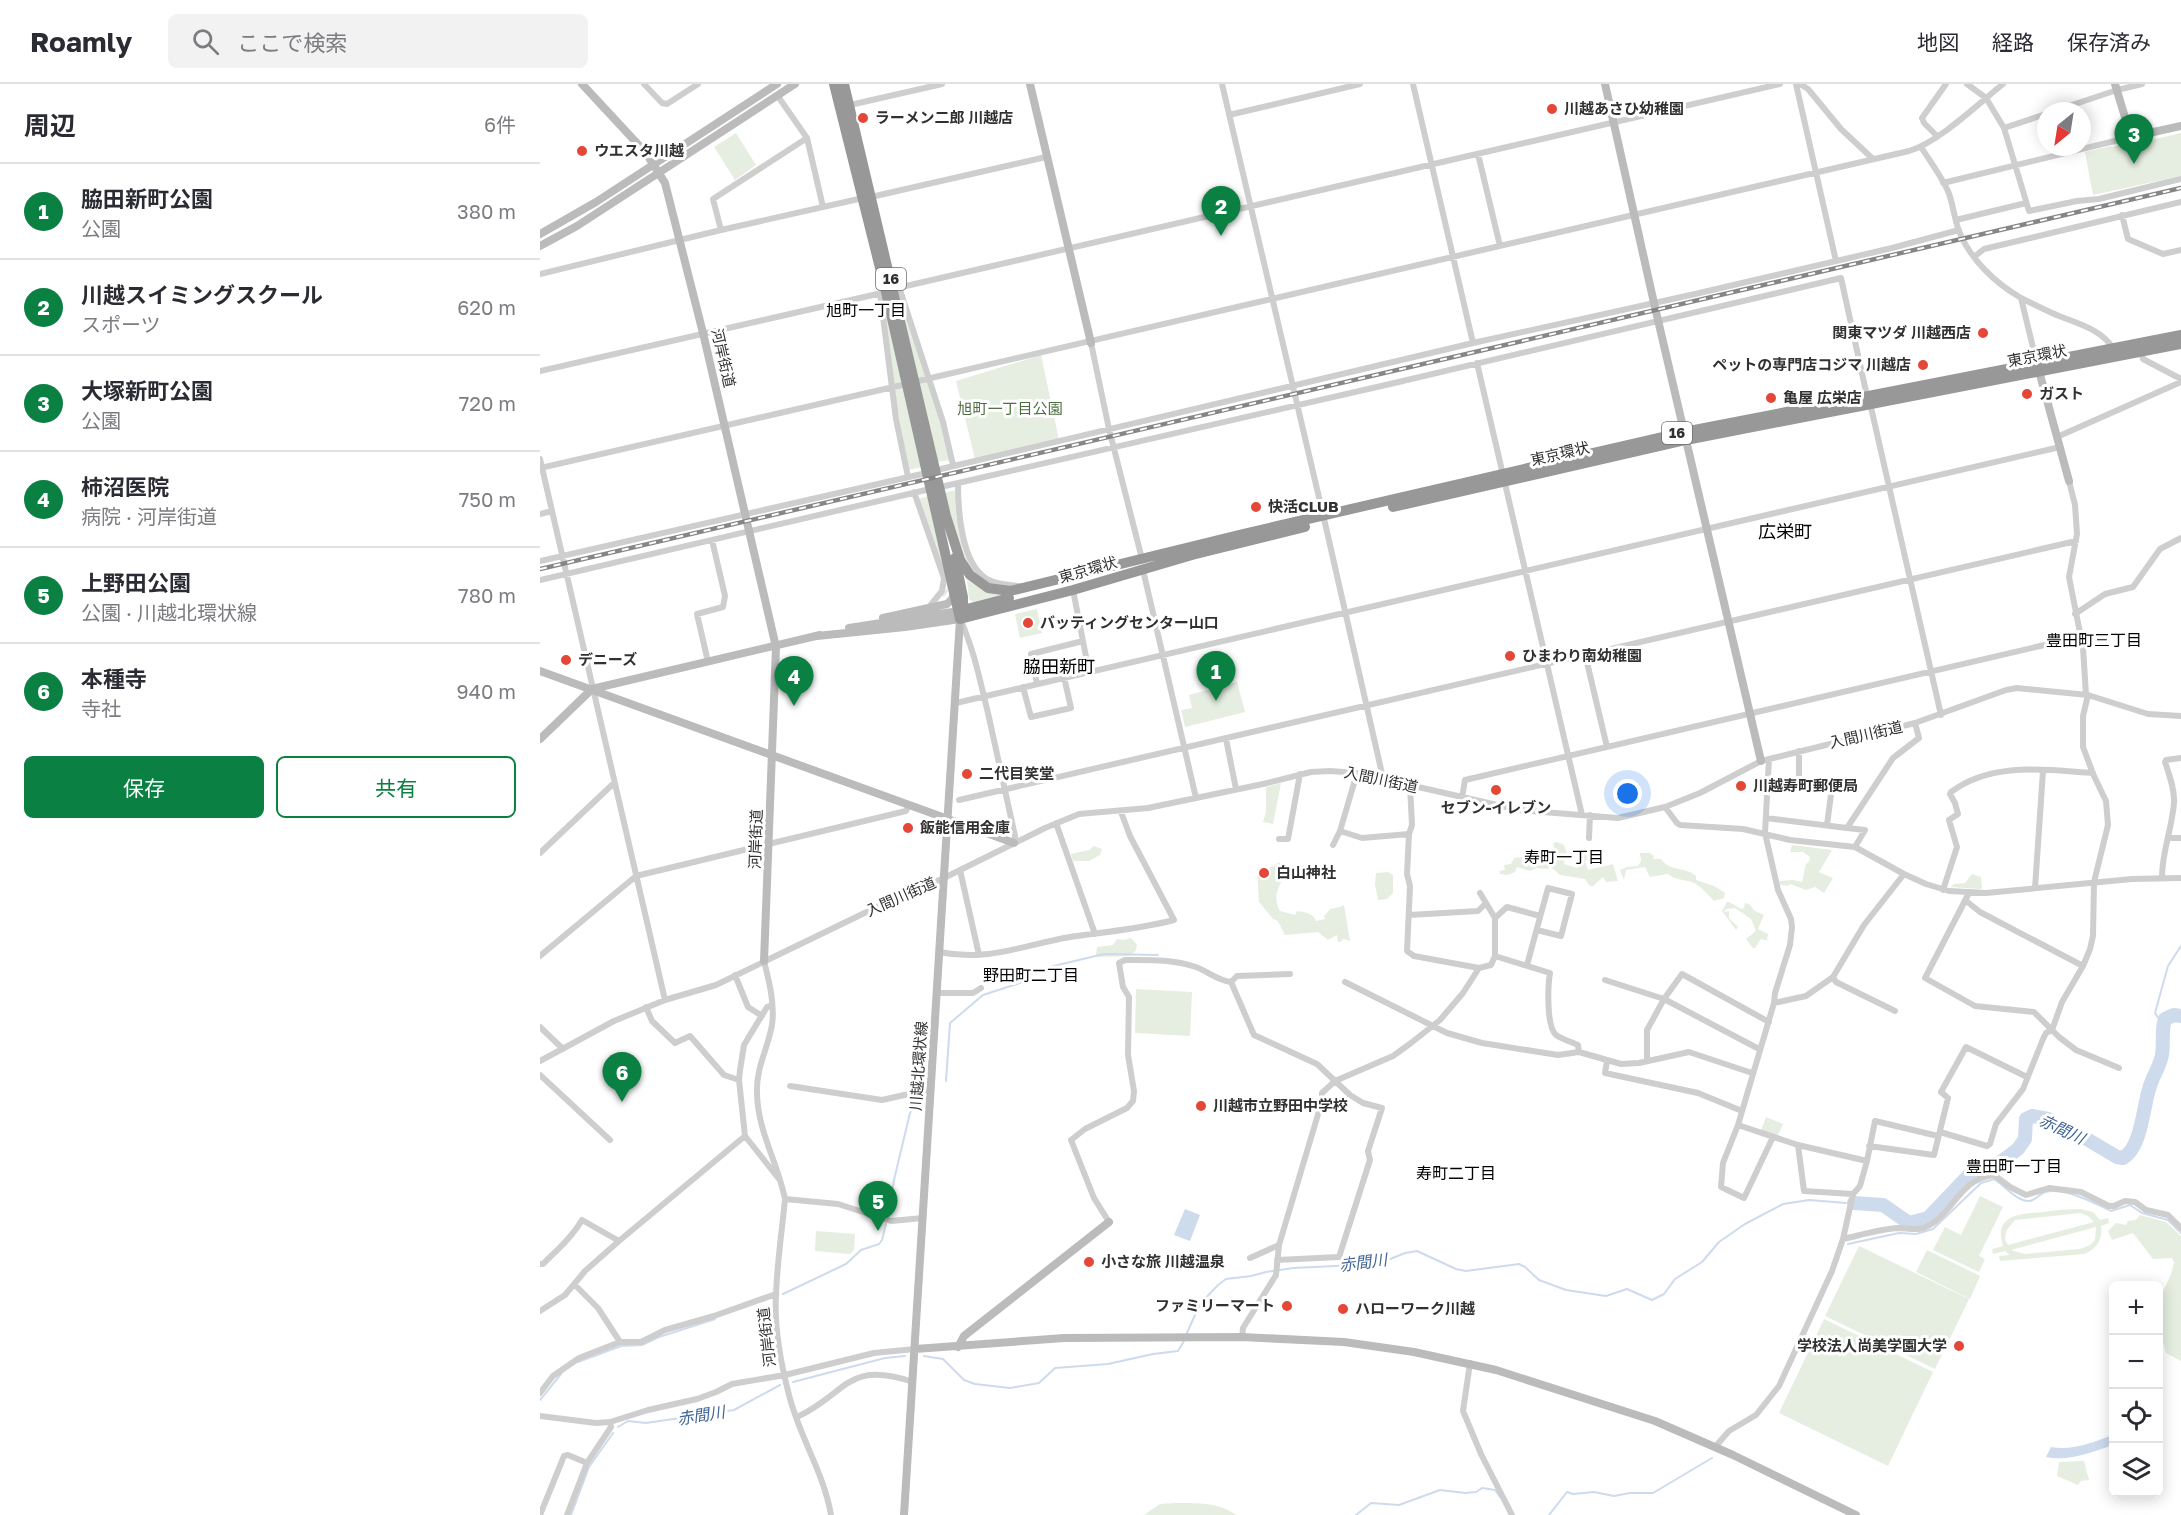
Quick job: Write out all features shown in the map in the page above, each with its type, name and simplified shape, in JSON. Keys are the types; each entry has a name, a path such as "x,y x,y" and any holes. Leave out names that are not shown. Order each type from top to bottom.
{"highway":[{"name":"東京環状","path":"834,84 867,198 890,290 934,480 954,590 961,613"},
{"name":"東京環状","path":"844,84 867,198"},
{"name":"東京環状","path":"961,613 1100,576 1177,551 1243,534 1324,519 1685,436 2038,366 2181,335"},
{"name":"東京環状","path":"2038,366 2141,352 2181,344"},
{"name":"東京環状","path":"934,480 960,560 970,575 981,584 994,590 1010,591 1192,555 1324,519"},
{"path":"946,516 963,597 961,613"},
{"name":"東京環状","path":"961,613 1073,590 1177,551"}],"street":[{"name":"河岸街道","path":"582,84 638,143 657,168 668,192 777,647 764,961 772,1005 772,1023 759,1068 758,1114 785,1199 776,1294 776,1316 785,1375 789,1396 821,1480 831,1515"},
{"path":"644,84 662,103 668,104 698,84"},
{"path":"540,246 577,226 777,84"},
{"path":"540,234 657,168 795,84"},
{"path":"850,105 942,84"},
{"path":"1030,84 1196,798"},
{"path":"1225,84 1229,115 1383,778"},
{"path":"1229,115 1360,84"},
{"path":"1413,84 1473,343"},
{"path":"1605,84 1749,714 1765,760 1765,833 1778,890 1791,919 1792,927 1790,945 1775,993 1769,1022 1738,1125 1723,1163 1721,1187 1744,1198 1773,1137"},
{"path":"540,371 1780,84"},
{"path":"1798,84 1808,89 1841,129 1873,159"},
{"path":"1798,84 1836,261"},
{"path":"1937,136 1922,118 1946,84"},
{"path":"1967,84 1986,98 2004,128 2029,211 2099,199 2181,179"},
{"path":"918,381 1091,343 1921,147 2003,84"},
{"path":"2077,102 2116,87 2142,84"},
{"path":"2116,87 2131,137"},
{"path":"777,95 807,138 823,207"},
{"path":"2004,128 2037,117"},
{"path":"1943,183 2181,126"},
{"path":"721,230 713,200 807,138"},
{"path":"1921,147 1948,192 1959,230 1974,257 2001,285 2052,313 2086,326 2106,338 2113,348"},
{"path":"1478,154 1500,246"},
{"path":"540,274 721,230 1046,157"},
{"path":"1974,257 1984,249 2181,202"},
{"path":"1956,220 2026,203"},
{"path":"2122,215 2128,239 2163,254 2181,250"},
{"path":"540,580 914,492 953,465 1473,343 1836,261 1959,230"},
{"path":"540,561 908,477 958,483 1841,278 1941,715"},
{"path":"890,290 930,379 953,465"},
{"path":"890,290 892,387 908,477"},
{"path":"1715,1447 1729,1431 1756,1415 1779,1386 1832,1271 1843,1239 1853,1194 1860,1186 1875,1121 1987,1146 1990,1144 1996,1124 2023,1089 2043,1039 2046,1033 2052,1030 2065,997 2084,966 2093,936 2094,882 2104,844 2108,814 2106,801 2083,747 2081,734 2087,695 2083,648 2069,577 2076,542 2075,505 2021,298"},
{"path":"2141,352 2144,359 2181,381"},
{"path":"1478,363 1582,815"},
{"path":"2057,437 2181,381"},
{"path":"541,468 902,385"},
{"path":"956,703 2060,447"},
{"path":"540,459 665,1000"},
{"path":"958,483 961,526 970,561 977,571 989,580 1023,587"},
{"path":"914,492 944,578 942,591 928,608"},
{"path":"540,514 552,511"},
{"path":"2075,614 2105,594 2133,586 2160,549 2181,538"},
{"path":"708,662 697,614 723,608 725,596 711,540"},
{"path":"959,800 2076,542"},
{"path":"540,739 592,689 777,647 830,631 950,602 954,590"},
{"path":"1073,590 1089,672"},
{"path":"830,631 961,613"},
{"path":"817,636 905,627 961,613"},
{"path":"540,671 1014,843 1015,836 984,696 961,613"},
{"name":"川越北環状線","path":"904,1515 961,613"},
{"path":"1462,798 1466,780 2079,637"},
{"path":"1037,684 1031,654 1083,641"},
{"path":"1585,654 1607,747"},
{"path":"1023,687 1031,717 1051,713 1071,707 1064,677"},
{"name":"入間川街道","path":"540,1061 606,1024 665,1000 716,985 1056,823 1088,813 1121,812 1196,798 1300,774 1330,771 1383,778 1519,810 1618,818 1665,807 1700,793 1765,760 1915,723 2017,688 2087,695 2148,714 2181,716"},
{"path":"1847,828 1893,758 1919,738 1915,723"},
{"path":"1226,739 1236,789"},
{"path":"1799,751 1798,786 1832,787 1827,825"},
{"path":"2162,877 2162,856 2178,800 2165,762 2181,758"},
{"path":"1943,890 1957,847 1949,820 1958,814 1950,794 1952,792 1976,777 2005,770 2093,773"},
{"path":"2036,888 2043,771"},
{"path":"1333,845 1340,831 1357,773"},
{"path":"1279,839 1288,839 1300,774"},
{"path":"540,853 614,783"},
{"path":"1410,786 1412,825 1409,834 1407,874 1410,886 1407,951 1414,956 1479,968 1491,965 1495,956 1495,918 1480,893"},
{"path":"540,956 636,876 906,811 909,805"},
{"path":"1665,807 1680,825 1712,826 1765,833 1801,842 1855,847 1904,874 1943,890 1967,896 2094,882 2162,877 2181,878"},
{"path":"939,952 960,956 995,955 1067,938 1151,926 1174,920 1130,836 1121,812"},
{"path":"1588,838 1590,815"},
{"path":"1766,818 1865,830 1855,847"},
{"path":"1056,823 1095,934"},
{"path":"1340,831 1362,838 1409,834"},
{"path":"2168,838 2181,838"},
{"path":"960,870 979,955"},
{"path":"1774,1003 1806,996 1833,977 1864,925 1904,874"},
{"path":"1527,965 1548,888 1572,894 1561,936 1537,930"},
{"path":"1967,896 1980,912 2084,966"},
{"path":"1967,896 1925,978 1975,1006 2034,1012 2076,1050 2119,1068"},
{"path":"1409,915 1478,911 1485,904"},
{"path":"1495,918 1507,907 1540,916"},
{"path":"1495,956 1550,973 1547,987 1551,1029 1556,1035 1578,1046 1579,1052"},
{"path":"958,1347 964,1336 1109,1222 1094,1198 1071,1140 1085,1129 1127,1108 1133,1101 1134,1091 1128,1055 1129,997 1123,987 1119,963 1125,960 1169,960 1197,968 1219,980 1231,982 1241,976 1290,974"},
{"path":"1242,1336 1243,1328 1276,1275 1279,1245 1322,1101 1322,1093 1335,1081 1393,1056 1440,1020 1463,993 1479,968"},
{"path":"1647,1061 1647,1030 1664,999 1682,974 1769,1022"},
{"path":"735,975 748,1007 762,1016"},
{"path":"1833,977 1836,982 1894,1011"},
{"path":"1605,980 1664,999 1759,1049"},
{"path":"1231,982 1254,1035 1317,1064 1350,1095 1363,1103 1382,1108 1368,1151 1370,1160 1339,1257 1278,1264"},
{"path":"1345,982 1431,1026 1448,1033 1501,1047 1558,1055 1579,1052 1621,1064 1689,1052 1752,1073"},
{"path":"937,993 974,993 981,988"},
{"path":"772,1005 767,1007 744,1045 739,1080 745,1136 782,1184"},
{"path":"646,1007 652,1021 675,1043 690,1036 724,1075 739,1080"},
{"path":"540,1027 562,1048"},
{"path":"1869,1146 1934,1155 1948,1098 1941,1092 1966,1047 2027,1077"},
{"path":"1607,1061 1605,1073 1698,1093 1742,1111"},
{"path":"540,1075 610,1140"},
{"path":"790,1086 882,1100 931,1089"},
{"path":"1738,1125 1798,1145 1867,1161"},
{"path":"540,1311 565,1295 585,1271 745,1136"},
{"path":"1798,1145 1804,1191 1853,1194"},
{"path":"1843,1239 1899,1228 1916,1230 1932,1225 1960,1193 1977,1179 1994,1175 2017,1192 2026,1195 2049,1188 2081,1192 2109,1206 2135,1202 2146,1210 2168,1215 2181,1228"},
{"path":"785,1199 838,1204 891,1221 923,1218"},
{"path":"540,1264 543,1264 562,1246 582,1220 619,1241"},
{"path":"1250,1258 1279,1245"},
{"path":"574,1284 602,1313 620,1342"},
{"path":"540,1393 553,1376 569,1363 620,1342 641,1342 665,1330 776,1294"},
{"path":"540,1416 596,1423 610,1422 648,1410 697,1399 732,1384 785,1375 874,1353 915,1348 958,1347 1064,1338 1242,1336 1309,1339 1374,1345 1470,1364 1533,1381 1634,1414 1715,1447 1856,1515"},
{"path":"1470,1364 1463,1411 1481,1454 1512,1515"},
{"path":"797,1417 812,1410 855,1377 870,1374 896,1376 913,1382"},
{"path":"567,1515 587,1463 611,1427 610,1422"},
{"path":"540,1515 564,1456 568,1455 587,1463"}],"green space":[{"path":"736,133 756,165 735,180 714,147"},
{"path":"2181,133 2181,176 2093,195 2086,156 2091,156 2091,151 2125,144 2126,146"},
{"path":"898,294 927,377 918,379"},
{"path":"885,307 902,382 893,384 886,332"},
{"name":"旭町一丁目公園","path":"1041,355 1059,440 975,459 956,381"},
{"path":"927,382 935,401 950,460 937,462 919,383"},
{"path":"903,387 922,467 908,470 894,390"},
{"path":"955,490 963,549 976,577 961,553 945,493"},
{"path":"929,496 949,590 944,597 942,596 947,588 946,582 918,499"},
{"path":"967,580 986,592 1001,595 973,602 969,599"},
{"name":"バッティングセンター山口","path":"1037,609 1042,633 1020,638 1015,614"},
{"path":"1237,682 1245,712 1185,727 1181,710 1192,708 1189,695"},
{"path":"1281,783 1273,824 1263,822 1266,812 1266,787"},
{"path":"1553,843 1564,845 1568,856 1564,864 1578,868 1581,852 1587,848 1585,854 1588,858 1585,861 1588,870 1613,864 1618,881 1606,882 1603,877 1590,886 1585,879 1560,875 1550,866 1548,869 1537,868 1530,871 1517,867 1515,872 1507,875 1500,874 1499,871 1505,870 1504,865 1511,864 1514,858 1532,856 1545,861 1558,860"},
{"path":"1792,845 1832,850 1819,872 1833,878 1824,893 1815,887 1806,890 1779,883 1779,881 1793,880 1802,882 1806,864 1809,862 1810,857 1803,852 1790,852"},
{"path":"1094,846 1102,849 1100,855 1089,861 1073,861 1071,854 1089,850"},
{"path":"1640,853 1650,853 1654,856 1653,859 1661,859 1669,866 1692,873 1696,876 1696,880 1714,886 1725,893 1724,898 1714,901 1696,884 1668,874 1650,877 1645,867 1626,870 1624,880 1620,870 1638,866 1641,861"},
{"path":"1279,862 1282,866 1283,878 1277,894 1280,911 1295,915 1297,911 1306,912 1316,921 1325,919 1324,916 1330,909 1344,905 1350,941 1343,939 1338,942 1337,935 1328,940 1318,932 1285,935 1278,921 1273,919 1259,902 1257,870 1267,870"},
{"path":"1388,872 1393,875 1393,893 1387,899 1378,900 1375,885 1376,873"},
{"path":"1972,874 1981,877 1982,888 1950,887 1954,884 1965,883"},
{"path":"1727,902 1741,909 1744,908 1745,903 1749,904 1755,911 1764,915 1758,929 1768,934 1769,941 1761,939 1753,948 1746,939 1756,931 1751,919 1735,908 1726,909 1724,912 1729,911 1729,918 1738,927 1736,930 1722,911"},
{"path":"1131,938 1137,945 1131,956 1098,957 1096,954 1097,947 1113,945 1117,939"},
{"path":"1136,989 1192,992 1190,1036 1135,1033"},
{"path":"1766,1117 1783,1124 1779,1133 1776,1135 1761,1130"},
{"path":"1980,1196 2003,1207 1979,1256 1985,1259 1979,1272 1933,1250 1945,1227 1961,1235"},
{"path":"2081,1209 2093,1212 2100,1220 2108,1218 2109,1223 2101,1226 2098,1243 2089,1252 2000,1261 1999,1256 2010,1255 2005,1251 1993,1254 1992,1249 2003,1246 2002,1227 2011,1218 2018,1215","holes":["2080,1213 2088,1216 2094,1222 2008,1245 2005,1239 2006,1231 2015,1220","2096,1227 2095,1240 2080,1249 2025,1254 2011,1250"]},
{"path":"2140,1215 2166,1222 2181,1236 2181,1361 2166,1353 2163,1342 2163,1292 2173,1267 2172,1258 2153,1259 2133,1233 2112,1240 2108,1231 2116,1223 2126,1225 2128,1221 2136,1220"},
{"path":"816,1231 855,1234 854,1250 850,1254 815,1251"},
{"path":"1859,1246 1969,1299 1935,1369 1825,1316"},
{"path":"1927,1250 1980,1276 1970,1299 1916,1272"},
{"path":"1824,1319 1933,1372 1888,1466 1779,1413"},
{"path":"2084,1461 2089,1480 2081,1481 2078,1485 2057,1476 2059,1462"},
{"path":"1160,1504 1215,1505 1236,1515 1144,1515"}],"water":[{"path":"1185,1209 1200,1215 1190,1241 1174,1235"},
{"path":"2109,1436 2109,1446 2097,1451 2072,1457 2046,1457 2051,1447 2075,1447"}],"waterway":[{"path":"2163,1025 2155,1013 2168,966 2181,946"},
{"path":"946,1081 950,1023 983,995 1020,983 1027,976 1041,969 1104,954 1158,955"},
{"name":"赤間川","path":"1854,1203 1883,1205 1909,1223 1928,1218 1969,1175 1998,1164 2018,1149 2025,1139 2026,1119 2032,1116 2048,1119 2064,1131 2085,1138 2117,1157 2123,1158 2129,1153 2138,1136 2150,1086 2162,1055 2165,1019 2174,1015 2181,1016"},
{"path":"888,1217 910,1113 919,1097"},
{"path":"1848,1244 1899,1233 1916,1234 1933,1229 1981,1183 1994,1179 2015,1196 2024,1200 2031,1201 2045,1192 2053,1191 2079,1197 2111,1211 2130,1205 2142,1213 2168,1220 2181,1233"},
{"name":"赤間川","path":"1186,1335 1200,1304 1226,1279 1293,1268 1378,1264 1405,1253 1417,1251 1456,1269 1466,1271 1519,1264 1539,1280 1566,1290 1606,1296 1627,1289 1652,1300 1664,1294 1675,1279 1702,1262 1719,1242 1745,1224 1783,1204 1809,1200 1846,1203"},
{"path":"783,1294 846,1264 861,1250 879,1244 886,1224"},
{"path":"578,1362 621,1346 642,1345 659,1337 715,1319"},
{"name":"赤間川","path":"924,1356 943,1359 964,1380 975,1384 1010,1388 1039,1383 1055,1368 1108,1364 1178,1351 1184,1341"},
{"name":"赤間川","path":"793,1382 885,1358 905,1356"},
{"path":"540,1400 561,1374"},
{"name":"赤間川","path":"618,1427 628,1421 646,1423 734,1410 780,1385"},
{"name":"赤間川","path":"571,1515 589,1467 613,1433"},
{"path":"1549,1515 1567,1492 1573,1494 1594,1492 1614,1496 1653,1493 1712,1458"},
{"path":"1356,1515 1371,1503 1399,1505 1440,1490 1465,1493 1476,1492 1482,1488 1495,1490 1500,1497"}],"railway":[{"path":"540,569 2181,188"}],"place":[{"name":"川越あさひ幼稚園","path":"1552,109"},
{"name":"ラーメン二郎 川越店","path":"863,118"},
{"name":"ウエスタ川越","path":"582,151"},
{"name":"大塚新町公園","path":"2134,164"},
{"name":"川越スイミングスクール","path":"1221,236"},
{"name":"関東マツダ 川越西店","path":"1983,333"},
{"name":"ペットの専門店コジマ 川越店","path":"1923,365"},
{"name":"ガスト","path":"2027,394"},
{"name":"亀屋 広栄店","path":"1771,398"},
{"name":"快活CLUB","path":"1256,507"},
{"name":"バッティングセンター山口","path":"1028,623"},
{"name":"ひまわり南幼稚園","path":"1510,656"},
{"name":"デニーズ","path":"566,660"},
{"name":"脇田新町公園","path":"1216,701"},
{"name":"柿沼医院","path":"794,706"},
{"name":"二代目笑堂","path":"967,774"},
{"name":"川越寿町郵便局","path":"1741,786"},
{"name":"セブン-イレブン","path":"1496,790"},
{"name":"飯能信用金庫","path":"908,828"},
{"name":"白山神社","path":"1264,873"},
{"name":"本種寺","path":"622,1102"},
{"name":"川越市立野田中学校","path":"1201,1106"},
{"name":"上野田公園","path":"878,1231"},
{"name":"小さな旅 川越温泉","path":"1089,1262"},
{"name":"ファミリーマート","path":"1287,1306"},
{"name":"ハローワーク川越","path":"1343,1309"},
{"name":"学校法人尚美学園大学","path":"1959,1346"}],"district":[{"name":"旭町一丁目","path":"866,310"},
{"name":"広栄町","path":"1785,532"},
{"name":"豊田町三丁目","path":"2094,640"},
{"name":"脇田新町","path":"1059,667"},
{"name":"寿町一丁目","path":"1564,857"},
{"name":"野田町二丁目","path":"1031,975"},
{"name":"豊田町一丁目","path":"2014,1166"},
{"name":"寿町二丁目","path":"1456,1173"}]}
